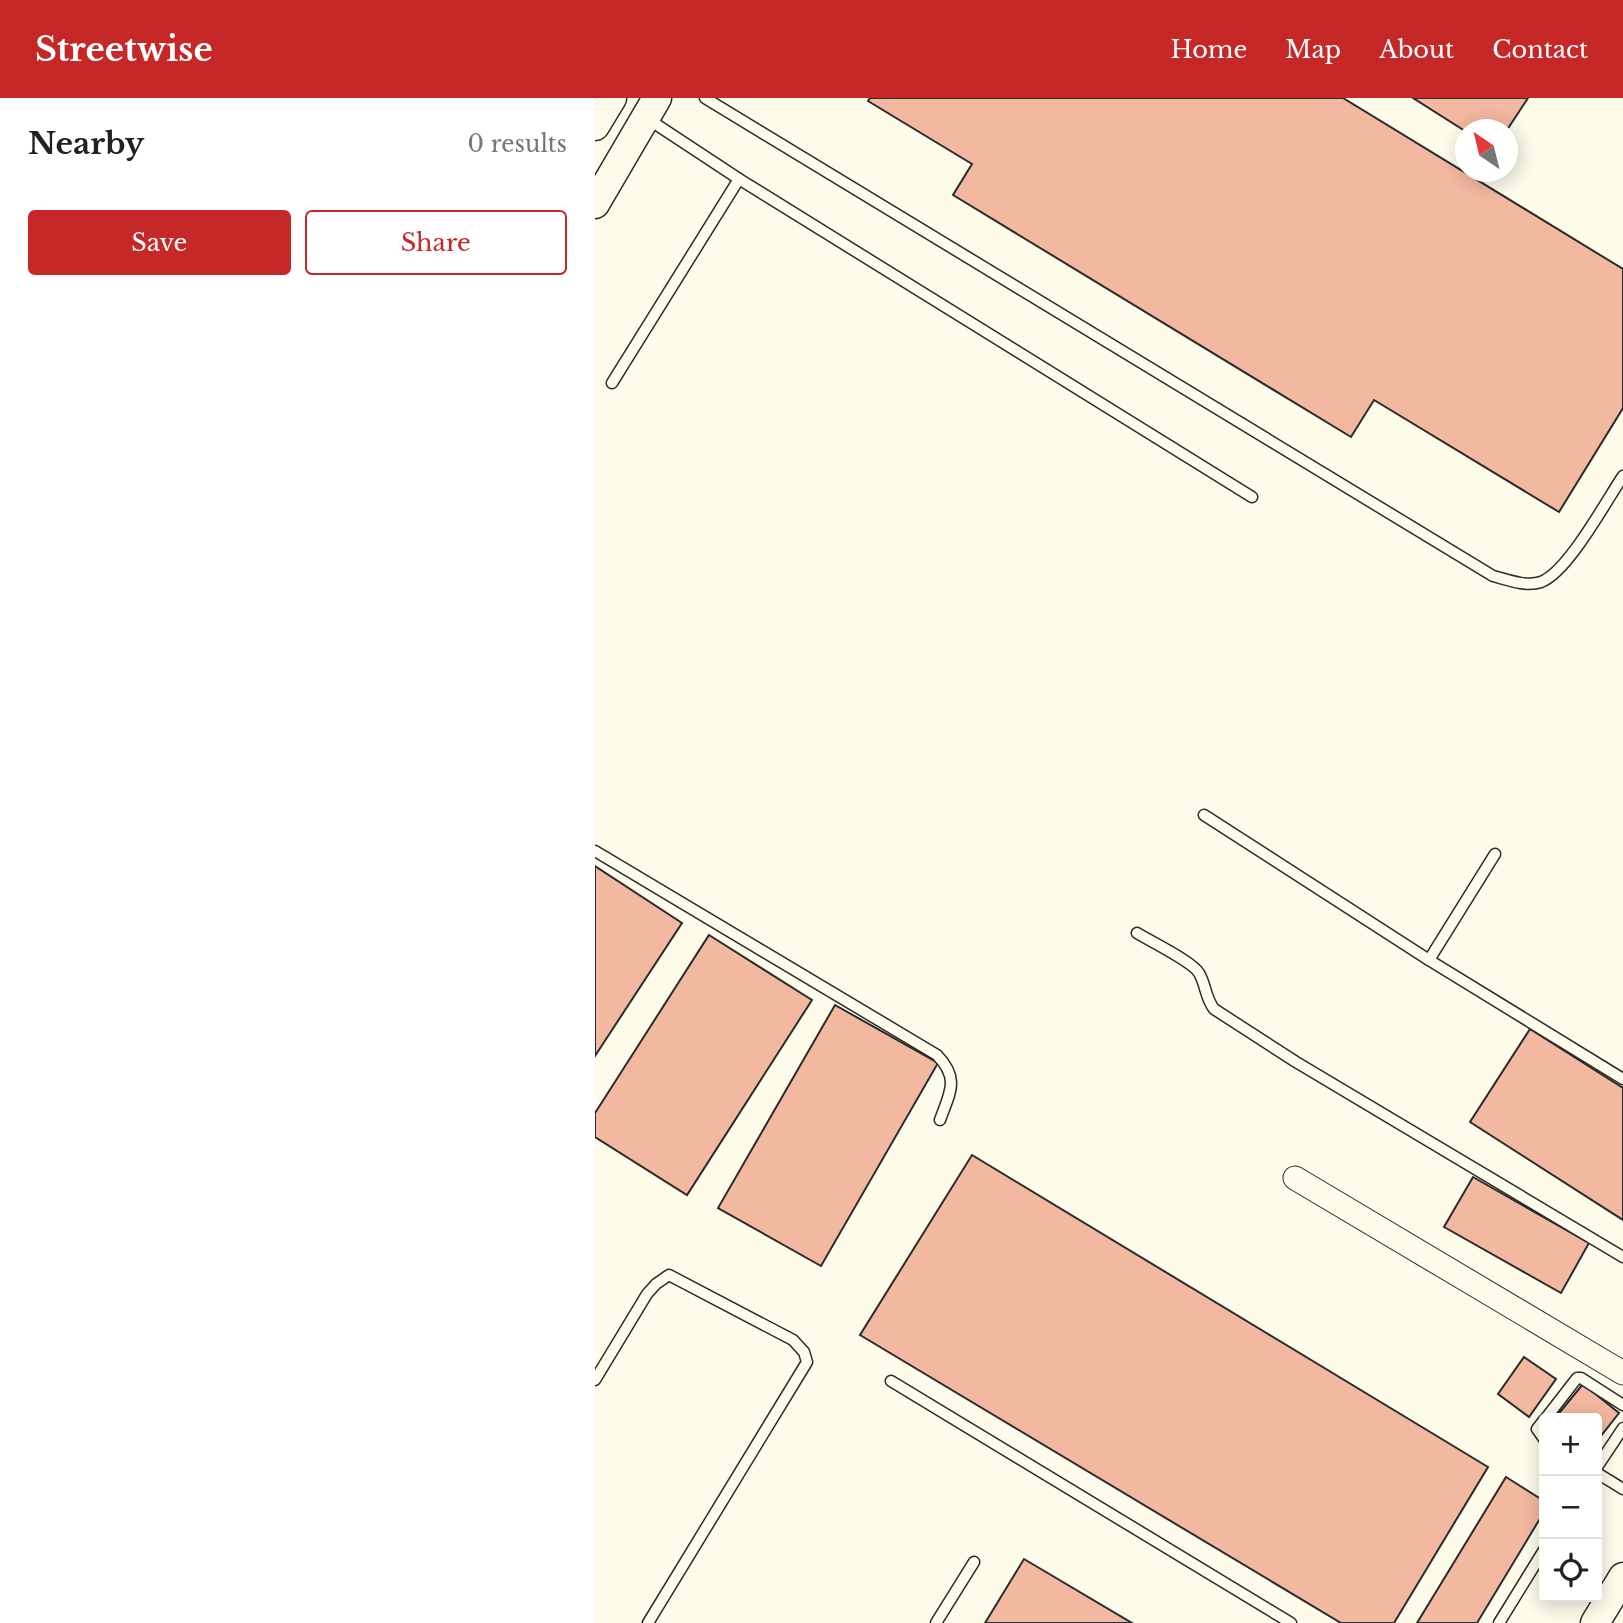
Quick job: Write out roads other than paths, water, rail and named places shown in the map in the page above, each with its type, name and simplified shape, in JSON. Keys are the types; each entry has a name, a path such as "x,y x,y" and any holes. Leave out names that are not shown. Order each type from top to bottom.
{"street":[{"path":"595,126 612,98"},
{"path":"595,204 651,108"},
{"path":"1295,1178 1623,1373"},
{"path":"1595,1623 1623,1577"}],"lane":[{"path":"705,98 1493,576 1522,584 1541,582 1561,569 1623,476"},
{"path":"651,108 739,179 1252,496"},
{"path":"612,383 739,179"},
{"path":"1204,815 1429,960 1623,1079"},
{"path":"595,851 937,1055 952,1077 952,1088 940,1120"},
{"path":"1429,960 1495,854"},
{"path":"1137,933 1197,969 1203,981 1206,998 1214,1009 1223,1015 1296,1062 1623,1257"},
{"path":"595,1380 647,1294 669,1275 793,1340 804,1352 807,1363 648,1623"},
{"path":"1550,1413 1577,1378 1623,1405"},
{"path":"891,1381 1291,1623"},
{"path":"1602,1460 1623,1428"},
{"path":"1602,1476 1623,1489"},
{"path":"1499,1623 1539,1558"},
{"path":"936,1623 974,1562"}]}
